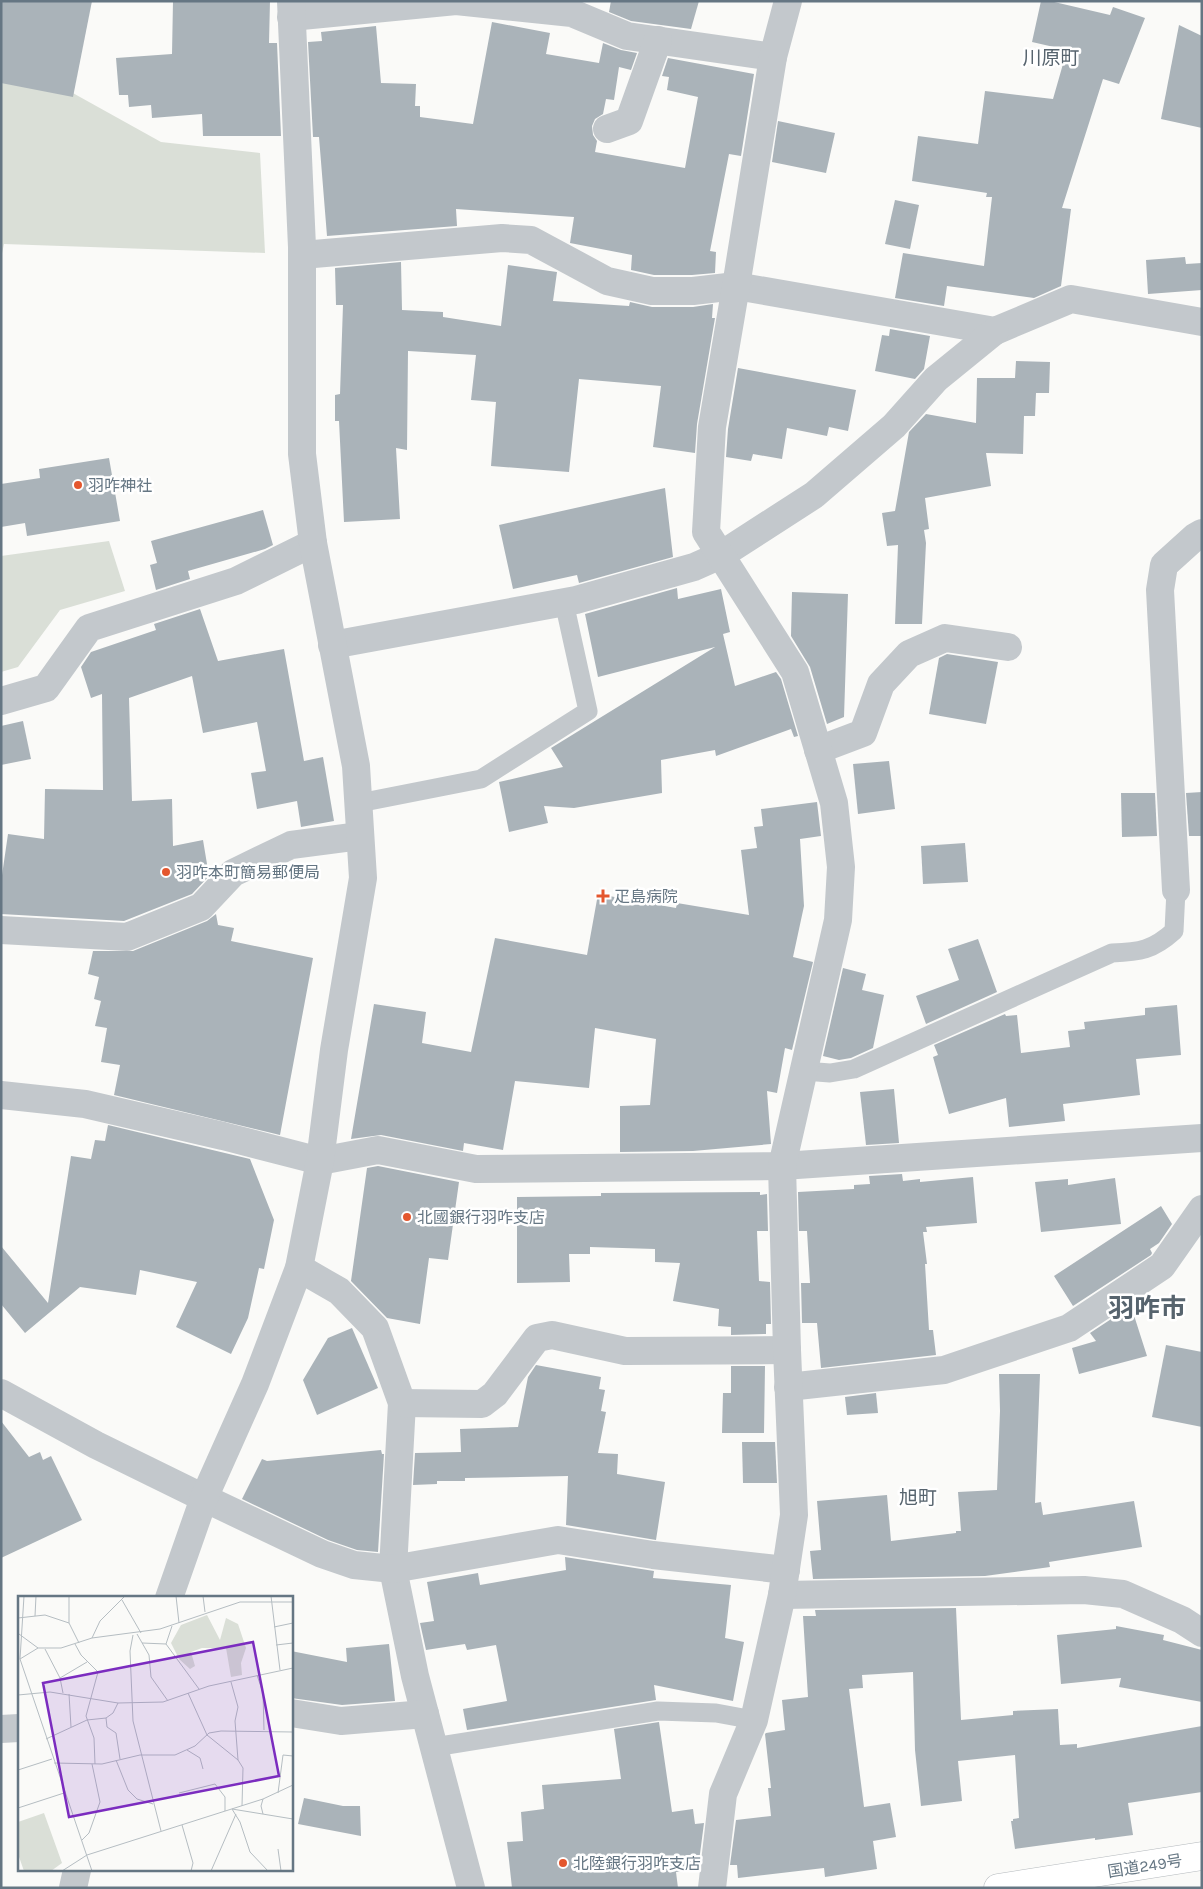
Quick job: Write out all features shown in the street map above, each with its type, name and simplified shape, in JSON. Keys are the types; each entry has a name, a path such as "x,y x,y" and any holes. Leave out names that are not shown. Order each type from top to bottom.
{"highway":[{"name":"国道249号","path":"998,1888 1202,1856"}],"street":[{"path":"170,1596 204,1498 256,1384 299,1268 320,1161 334,1050 363,878 356,766 313,544 302,454 302,255 291,9 456,1 572,13 627,36 773,57"},
{"path":"712,1888 723,1794 754,1720 784,1583 794,1515 788,1387 782,1166 838,920 841,868 834,803 795,672 706,532 711,436 773,57 788,1"},
{"path":"607,129 629,121 658,40"},
{"path":"302,255 502,238 531,240 607,281 652,291 692,292 736,286 995,331"},
{"path":"332,645 564,602 694,567 721,555 814,495 894,426 936,379 995,331 1072,299 1202,322"},
{"path":"1176,890 1160,590 1164,565 1195,536 1202,533"},
{"path":"1,701 46,688 89,628 236,581 313,544"},
{"path":"818,750 863,733 881,684 909,654 945,638 1008,647"},
{"path":"1,930 127,938 201,907 233,873 291,845 360,836"},
{"path":"1,1095 84,1104 223,1136 320,1161 378,1150 476,1170 782,1166 1202,1138"},
{"path":"788,1387 944,1370 1069,1328 1162,1266 1202,1209"},
{"path":"299,1268 339,1291 375,1328 402,1403 393,1569 415,1676 471,1888"},
{"path":"402,1403 482,1404 495,1394 537,1338 552,1335 625,1351 787,1350"},
{"path":"1,1393 96,1446 322,1554 354,1565 393,1569 558,1540 653,1555 784,1583 1084,1590 1123,1594 1182,1620 1202,1633"},
{"path":"292,1713 341,1722 425,1714"},
{"path":"1,1728 18,1728"},
{"path":"73,1888 77,1872"}],"lane":[{"path":"358,803 481,779 588,711 564,602"},
{"path":"804,1071 830,1073 854,1069 1112,953 1136,952 1160,943 1174,931 1176,890"},
{"path":"434,1747 658,1711 716,1713 754,1720"}],"shaded area":[{"path":"35,72 161,142 260,153 265,253 4,244 1,258 1,81"},
{"path":"109,541 125,591 60,610 18,667 1,672 1,556"}],"building":[{"path":"1,1 92,1 73,97 1,83"},
{"path":"173,1 270,1 269,43 277,43 281,136 203,136 202,114 152,118 151,105 129,107 128,95 119,95 116,58 172,54"},
{"path":"611,1 699,1 691,29 631,21 609,12"},
{"path":"1041,1 1050,1 1110,15 1113,7 1145,18 1119,84 1103,79 1062,208 1071,209 1061,286 1034,298 947,286 944,306 895,298 903,253 984,266 992,197 986,197 987,193 912,181 918,136 978,144 985,91 1053,99 1067,50 1032,42"},
{"path":"492,22 550,33 546,54 599,63 603,43 621,50 637,53 631,70 619,67 614,100 606,99 603,114 595,119 592,126 593,135 597,141 595,152 685,168 698,97 667,90 669,77 662,76 668,58 754,74 741,156 729,154 710,251 716,252 715,273 654,275 631,270 632,255 570,243 574,217 456,209 457,226 327,236 319,137 313,137 308,42 322,41 321,32 376,26 381,83 416,84 415,106 420,106 420,117 473,124"},
{"path":"1179,25 1202,36 1202,128 1161,119"},
{"path":"778,121 835,133 826,173 772,162"},
{"path":"895,200 919,205 910,249 885,244"},
{"path":"1185,257 1186,264 1202,263 1202,290 1148,294 1146,260"},
{"path":"401,262 402,310 443,312 443,317 501,326 508,265 557,272 553,301 629,306 630,302 652,307 693,307 713,304 712,318 715,318 697,424 695,453 653,447 661,386 579,379 569,472 491,466 496,402 471,400 476,355 408,351 407,450 396,448 400,519 344,522 339,421 335,421 335,395 340,394 343,305 336,305 335,268"},
{"path":"890,329 930,336 924,369 915,379 875,371 882,335 889,336"},
{"path":"1016,361 1050,362 1049,393 1036,393 1035,416 1024,416 1023,454 986,453 991,486 925,498 929,529 924,530 926,543 922,624 895,624 898,545 887,546 882,513 895,511 909,432 926,414 976,423 977,378 1015,378"},
{"path":"738,368 856,390 848,431 829,427 827,436 787,428 782,459 753,454 751,461 726,457 728,429"},
{"path":"109,458 120,521 27,536 25,523 1,527 1,484 40,478 39,469"},
{"path":"665,488 673,557 579,583 577,575 513,589 499,525"},
{"path":"263,510 273,545 188,571 190,579 156,590 150,565 157,563 151,541"},
{"path":"677,588 678,599 721,589 730,632 723,634 735,686 776,672 781,679 798,736 794,737 791,729 716,756 715,750 661,760 662,793 574,808 544,806 548,823 509,832 499,782 563,767 551,748 715,647 598,677 585,614"},
{"path":"792,592 848,594 844,717 827,724 810,667 791,636"},
{"path":"200,609 218,661 284,649 304,761 323,757 334,821 301,827 297,801 257,809 251,773 266,771 257,722 203,733 192,676 129,698 132,801 172,799 173,846 203,840 209,876 192,894 124,921 1,914 1,882 8,834 44,839 45,789 103,790 102,694 91,698 81,667 91,652 156,630 154,624"},
{"path":"947,654 998,662 986,724 929,714 939,658"},
{"path":"23,721 31,759 1,765 1,726"},
{"path":"889,761 895,809 858,814 853,764"},
{"path":"1202,792 1202,836 1189,836 1186,793"},
{"path":"1121,793 1155,793 1157,836 1122,837"},
{"path":"817,802 821,836 800,839 804,906 793,957 813,962 792,1050 785,1048 777,1093 767,1091 771,1144 693,1151 620,1152 620,1106 650,1105 656,1039 595,1028 589,1088 515,1081 503,1150 464,1143 463,1151 381,1135 351,1139 374,1004 426,1012 422,1043 471,1052 495,938 587,955 598,894 676,908 677,903 749,915 741,850 757,848 754,827 763,826 761,809"},
{"path":"965,843 968,882 923,884 921,846"},
{"path":"216,914 218,925 234,928 231,941 313,958 280,1135 114,1095 120,1065 101,1062 107,1028 95,1026 101,1001 94,999 99,977 88,974 93,951 133,951 207,921"},
{"path":"978,939 997,992 926,1024 916,996 959,980 948,949"},
{"path":"843,968 866,974 862,990 884,995 873,1048 851,1058 839,1060 823,1056"},
{"path":"1177,1005 1181,1055 1136,1059 1140,1095 1063,1104 1065,1121 1009,1127 1006,1098 949,1114 933,1057 938,1055 934,1045 1005,1014 1006,1016 1017,1015 1021,1053 1070,1047 1068,1031 1085,1029 1084,1022 1145,1015 1145,1008"},
{"path":"894,1089 899,1143 866,1145 860,1092"},
{"path":"108,1125 250,1159 274,1220 264,1269 259,1268 248,1318 231,1354 176,1327 197,1282 140,1270 136,1295 80,1287 25,1333 1,1304 1,1246 48,1303 71,1156 91,1159 95,1140 105,1141"},
{"name":"北國銀行羽咋支店","path":"378,1166 459,1182 448,1260 429,1258 420,1324 387,1318 351,1281 367,1168"},
{"path":"902,1174 903,1181 920,1179 920,1182 973,1177 977,1223 926,1227 927,1232 923,1232 927,1264 925,1264 929,1330 933,1330 936,1355 821,1368 817,1323 802,1323 801,1283 810,1283 807,1231 799,1231 798,1192 854,1189 854,1185 870,1184 869,1176"},
{"path":"1115,1178 1121,1224 1041,1232 1035,1182 1068,1179 1068,1185"},
{"path":"760,1192 760,1195 767,1194 768,1231 757,1231 759,1281 770,1282 771,1324 766,1324 766,1334 731,1335 731,1327 718,1326 719,1309 673,1301 680,1263 655,1262 655,1249 590,1247 590,1254 569,1254 570,1282 517,1283 517,1197 601,1196 601,1193"},
{"path":"1161,1206 1172,1224 1159,1243 1150,1249 1151,1255 1073,1306 1054,1276"},
{"path":"1131,1306 1147,1356 1079,1374 1072,1348 1096,1341 1090,1333"},
{"path":"352,1328 378,1388 317,1415 303,1380 328,1338"},
{"path":"1166,1345 1202,1352 1202,1427 1152,1417"},
{"path":"536,1365 601,1377 599,1389 605,1390 601,1411 606,1412 598,1453 618,1454 617,1474 665,1482 656,1540 566,1525 568,1476 465,1478 465,1481 437,1481 437,1484 413,1485 415,1453 461,1452 460,1429 518,1427 528,1377"},
{"path":"731,1366 765,1366 764,1433 722,1433 723,1393 731,1393"},
{"path":"999,1374 1040,1374 1035,1503 1041,1502 1043,1515 1134,1501 1142,1547 1049,1562 1050,1567 985,1576 813,1579 810,1551 821,1550 817,1501 887,1495 891,1541 961,1531 958,1492 997,1490 1000,1411"},
{"path":"876,1393 878,1413 847,1415 845,1397"},
{"path":"1,1421 29,1457 40,1452 43,1460 51,1456 82,1520 1,1558"},
{"path":"742,1442 775,1442 777,1483 743,1483"},
{"path":"381,1450 382,1454 384,1454 378,1552 357,1550 328,1540 242,1499 262,1459 267,1461"},
{"path":"565,1557 654,1571 653,1578 731,1585 725,1638 744,1642 733,1701 654,1685 656,1700 467,1730 463,1709 507,1701 496,1645 467,1650 465,1644 426,1650 420,1623 434,1621 427,1582 478,1573 480,1585 566,1570"},
{"path":"956,1608 961,1720 1013,1715 1013,1711 1058,1709 1060,1745 1077,1744 1077,1748 1202,1726 1202,1792 1128,1803 1133,1835 1015,1849 1011,1821 1019,1818 1015,1755 958,1761 962,1801 921,1806 915,1750 913,1672 862,1675 863,1688 849,1689 864,1807 890,1803 896,1837 873,1841 877,1869 825,1877 824,1868 738,1878 737,1865 730,1865 736,1820 771,1816 768,1788 771,1788 765,1734 785,1730 782,1700 808,1697 803,1616 816,1616 815,1610"},
{"path":"1116,1626 1164,1635 1163,1640 1202,1650 1202,1702 1119,1687 1121,1678 1061,1684 1057,1635 1116,1629"},
{"path":"389,1644 395,1701 342,1705 292,1698 292,1651 347,1662 346,1648"},
{"path":"659,1722 672,1812 693,1809 695,1824 704,1823 698,1869 676,1872 678,1888 512,1888 507,1842 523,1841 521,1812 544,1809 542,1785 621,1779 614,1729"},
{"path":"304,1798 343,1806 360,1806 361,1836 298,1824"}],"place":[{"name":"羽咋神社","path":"78,485"},
{"name":"羽咋本町簡易郵便局","path":"166,872"},
{"name":"疋島病院","path":"603,896"},
{"name":"北國銀行羽咋支店","path":"407,1217"},
{"name":"北陸銀行羽咋支店","path":"563,1863"}],"district":[{"name":"川原町","path":"1051,58"},
{"name":"羽咋市","path":"1147,1308"},
{"name":"旭町","path":"918,1498"}]}
